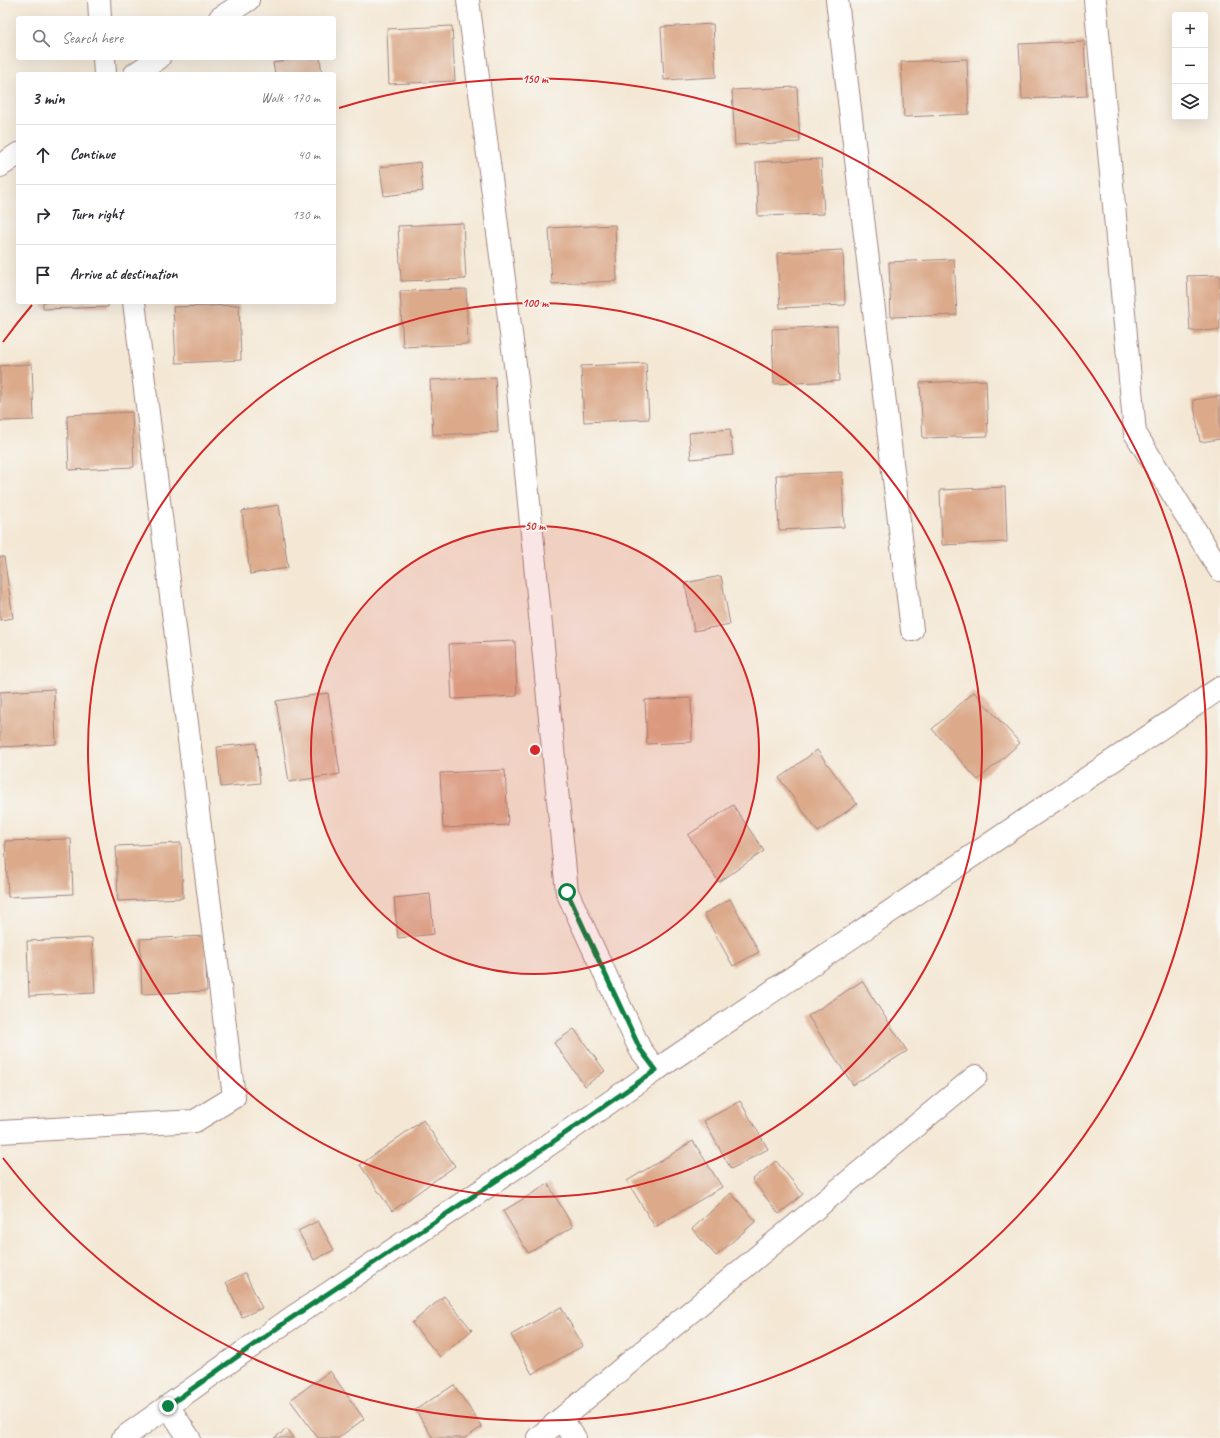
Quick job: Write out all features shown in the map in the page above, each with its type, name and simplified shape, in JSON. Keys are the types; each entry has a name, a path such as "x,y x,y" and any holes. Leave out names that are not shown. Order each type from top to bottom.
{"street":[{"path":"99,0 100,16"},
{"path":"223,16 248,0"},
{"path":"468,0 517,380 567,892 640,1049 656,1070"},
{"path":"837,0 912,630"},
{"path":"1095,0 1135,433 1220,570"},
{"path":"104,60 106,72"},
{"path":"138,72 156,60"},
{"path":"0,166 16,155"},
{"path":"0,1132 195,1121 234,1097 134,304"},
{"path":"123,1438 287,1321 1220,688"},
{"path":"538,1438 976,1076"},
{"path":"168,1406 189,1438"},
{"path":"561,1419 575,1438"}],"building":[{"path":"713,24 716,77 664,80 661,27"},
{"path":"452,26 455,81 389,84 387,29"},
{"path":"1084,41 1087,96 1022,99 1019,44"},
{"path":"967,59 969,114 904,117 901,62"},
{"path":"289,60 320,60 322,72 275,72 273,63"},
{"path":"797,87 800,142 735,145 732,90"},
{"path":"821,159 824,214 758,216 756,162"},
{"path":"420,162 423,191 384,196 380,167"},
{"path":"463,223 466,279 401,281 398,226"},
{"path":"615,225 617,281 552,284 549,228"},
{"path":"843,250 845,305 780,308 777,253"},
{"path":"954,259 957,315 891,317 889,262"},
{"path":"1220,275 1220,330 1190,331 1187,276"},
{"path":"466,289 468,344 403,347 400,291"},
{"path":"43,304 108,304 108,307 43,309"},
{"path":"239,305 241,360 176,363 173,307"},
{"path":"837,326 839,381 774,384 772,329"},
{"path":"646,363 649,419 584,422 581,366"},
{"path":"32,364 34,420 0,421 0,366"},
{"path":"495,377 498,432 433,435 430,380"},
{"path":"986,380 988,436 923,438 920,383"},
{"path":"1220,396 1220,439 1200,442 1193,400"},
{"path":"132,412 134,467 69,470 67,415"},
{"path":"730,429 733,455 691,459 689,433"},
{"path":"842,472 844,527 779,530 776,475"},
{"path":"1005,487 1007,542 942,545 940,490"},
{"path":"279,505 288,568 250,574 242,511"},
{"path":"0,557 4,557 13,618 0,620"},
{"path":"721,576 730,624 694,631 685,583"},
{"path":"515,641 517,696 452,699 449,644"},
{"path":"54,689 56,744 0,747 0,692"},
{"path":"974,692 1020,743 978,780 932,729"},
{"path":"328,693 340,774 289,782 276,701"},
{"path":"691,698 692,742 647,744 645,700"},
{"path":"256,743 260,783 221,787 217,747"},
{"path":"817,750 857,804 818,832 779,778"},
{"path":"505,770 508,825 443,828 440,773"},
{"path":"733,805 764,851 719,882 688,835"},
{"path":"71,839 73,894 8,897 5,841"},
{"path":"181,843 183,898 118,901 116,846"},
{"path":"430,894 434,934 398,938 394,898"},
{"path":"730,899 759,952 733,966 704,914"},
{"path":"205,936 207,991 142,994 140,939"},
{"path":"92,938 95,993 29,996 27,941"},
{"path":"862,981 907,1051 853,1085 808,1016"},
{"path":"574,1029 605,1071 585,1086 554,1043"},
{"path":"740,1101 768,1149 731,1169 704,1121"},
{"path":"423,1120 455,1166 392,1211 360,1165"},
{"path":"693,1141 722,1187 655,1227 627,1181"},
{"path":"776,1161 803,1194 779,1214 752,1180"},
{"path":"548,1184 573,1227 528,1253 503,1211"},
{"path":"731,1193 756,1221 716,1256 692,1229"},
{"path":"318,1221 334,1250 314,1260 298,1231"},
{"path":"245,1273 262,1308 242,1317 226,1282"},
{"path":"444,1296 472,1330 440,1357 412,1323"},
{"path":"561,1307 583,1346 532,1374 511,1335"},
{"path":"330,1371 364,1419 338,1438 318,1438 290,1400"},
{"path":"454,1385 482,1427 465,1438 433,1438 415,1410"},
{"path":"287,1429 293,1438 274,1438"}],"route":[{"path":"168,1406 287,1321 524,1162 656,1070 640,1049 567,892"}]}
